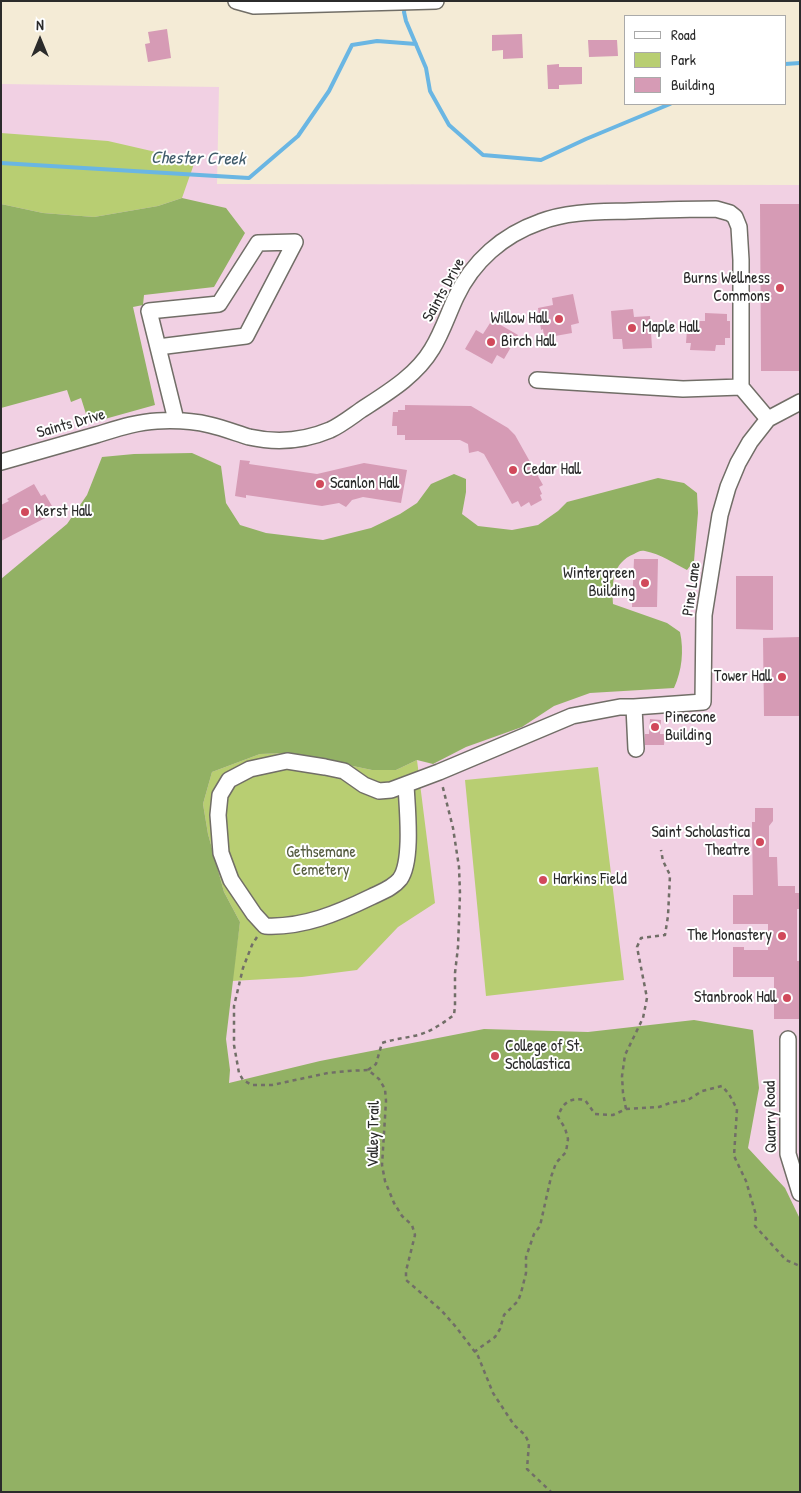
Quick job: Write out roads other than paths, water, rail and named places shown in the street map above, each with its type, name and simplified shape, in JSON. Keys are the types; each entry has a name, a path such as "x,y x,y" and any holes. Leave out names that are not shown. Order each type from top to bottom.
{"street":[{"path":"236,1 254,6 436,1"},
{"name":"Saints Drive","path":"1,462 130,425 154,421 176,420 209,424 248,436 270,440 297,440 331,430 395,387 413,373 423,362 433,348 457,294 480,260 496,245 518,231 542,221 567,215 606,211 716,209 730,213 734,217 739,226 741,260 741,388"},
{"path":"158,347 246,336 295,242 258,243 219,304 149,311 176,420"},
{"path":"537,380 683,389 741,388 768,419"},
{"name":"Pine Lane","path":"634,707 703,702 704,615 720,516 728,487 750,442 768,419 800,402"},
{"path":"406,785 407,856 400,879 393,887 319,920 290,926 266,926 254,914 231,880 221,854 218,815 220,796 229,780 250,769 287,761 344,772 364,785 379,791 391,790 439,772 572,716 620,707 634,707 636,749"},
{"name":"Quarry Road","path":"788,1040 788,1154 800,1193"}],"waterway":[{"name":"Chester Creek","path":"405,6 406,21 426,68 430,91 449,125 483,155 541,160 668,105"},
{"name":"Chester Creek","path":"1,163 249,178 298,136 329,91 352,45 377,41 416,44"},
{"name":"Chester Creek","path":"786,64 800,63"}],"place":[{"name":"Burns Wellness Commons","path":"780,288"},
{"name":"Willow Hall","path":"559,319"},
{"name":"Maple Hall","path":"632,328"},
{"name":"Birch Hall","path":"491,342"},
{"name":"Cedar Hall","path":"513,470"},
{"name":"Scanlon Hall","path":"320,484"},
{"name":"Kerst Hall","path":"25,512"},
{"name":"Wintergreen Building","path":"645,583"},
{"name":"Tower Hall","path":"782,677"},
{"name":"Pinecone Building","path":"655,727"},
{"name":"Saint Scholastica Theatre","path":"760,842"},
{"name":"Harkins Field","path":"543,880"},
{"name":"The Monastery","path":"782,936"},
{"name":"Stanbrook Hall","path":"787,998"},
{"name":"College of St. Scholastica","path":"495,1056"}],"park label":[{"name":"Gethsemane Cemetery","path":"321,862"}]}
